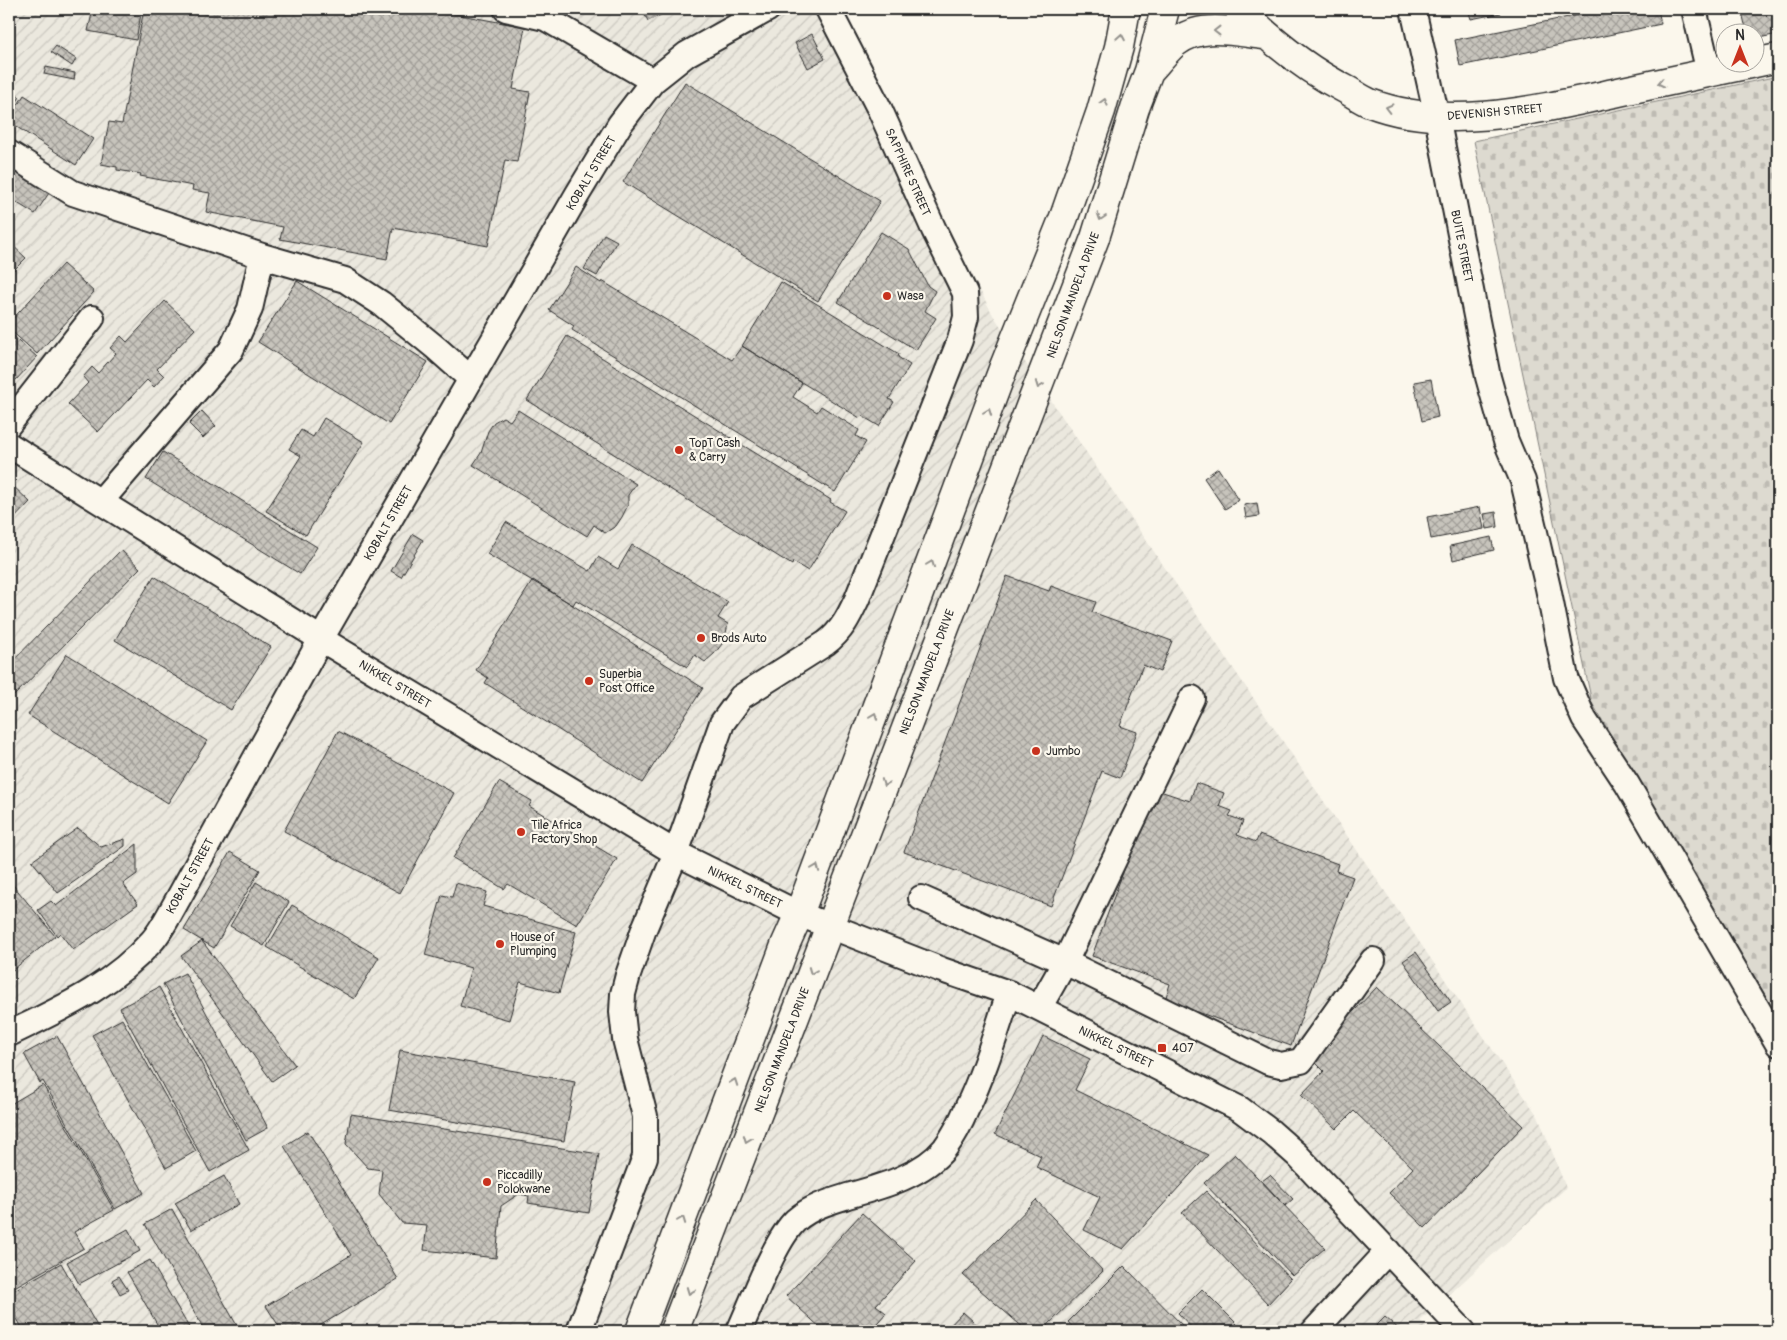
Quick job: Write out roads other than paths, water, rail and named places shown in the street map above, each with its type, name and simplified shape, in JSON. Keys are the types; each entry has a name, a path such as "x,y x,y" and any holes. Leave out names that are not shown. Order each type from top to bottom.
{"main road":[{"path":"640,1331 1004,369 1064,217 1114,65 1126,9"},
{"name":"NELSON MANDELA DRIVE","path":"674,1331 1094,238 1135,108 1149,71 1165,9"},
{"name":"DEVENISH STREET","path":"1239,9 1265,35 1293,57 1331,82 1370,103 1405,112 1437,117 1467,117 1544,108 1778,58"},
{"path":"1149,71 1176,42 1197,32 1216,30 1265,35"}],"street":[{"path":"506,9 545,18 653,81"},
{"name":"KOBALT STREET","path":"9,1034 84,997 116,976 153,940 178,899 321,639 577,195 620,124 653,81 688,54 768,9"},
{"name":"SAPPHIRE STREET","path":"676,853 722,723 730,711 741,697 826,643 845,624 861,590 960,340 966,317 965,293 934,230 880,110 828,9"},
{"name":"BUITE STREET","path":"1413,9 1437,117 1488,377 1506,441 1523,481 1548,588 1566,678 1584,719 1627,784 1778,1044"},
{"path":"1694,9 1709,73"},
{"path":"9,152 73,192 262,256 345,280 382,304 471,379"},
{"path":"101,501 231,350 250,309 262,256"},
{"path":"9,424 92,318"},
{"name":"NIKKEL STREET","path":"9,445 321,639 676,853 799,914 942,970 1009,993 1240,1109 1271,1132 1297,1155 1463,1331"},
{"path":"1039,1008 1065,962 1192,698"},
{"path":"579,1331 645,1156 645,1116 625,1039 622,1012 623,994 644,929 676,853"},
{"path":"921,898 1065,962 1268,1062 1281,1064 1301,1062 1373,960"},
{"path":"739,1331 779,1244 787,1230 797,1219 828,1202 884,1186 907,1176 926,1164 944,1148 959,1126 981,1079 1009,993"},
{"path":"1314,1331 1388,1251"}],"place":[{"name":"Wasa","path":"887,296"},
{"name":"TopT Cash & Carry","path":"679,450"},
{"name":"Brods Auto","path":"701,638"},
{"name":"Superbia Post Office","path":"589,681"},
{"name":"Jumbo","path":"1036,751"},
{"name":"Tile Africa Factory Shop","path":"521,832"},
{"name":"House of Plumping","path":"500,944"},
{"name":"407","path":"1162,1048"},
{"name":"Piccadilly Polokwane","path":"487,1182"}]}
